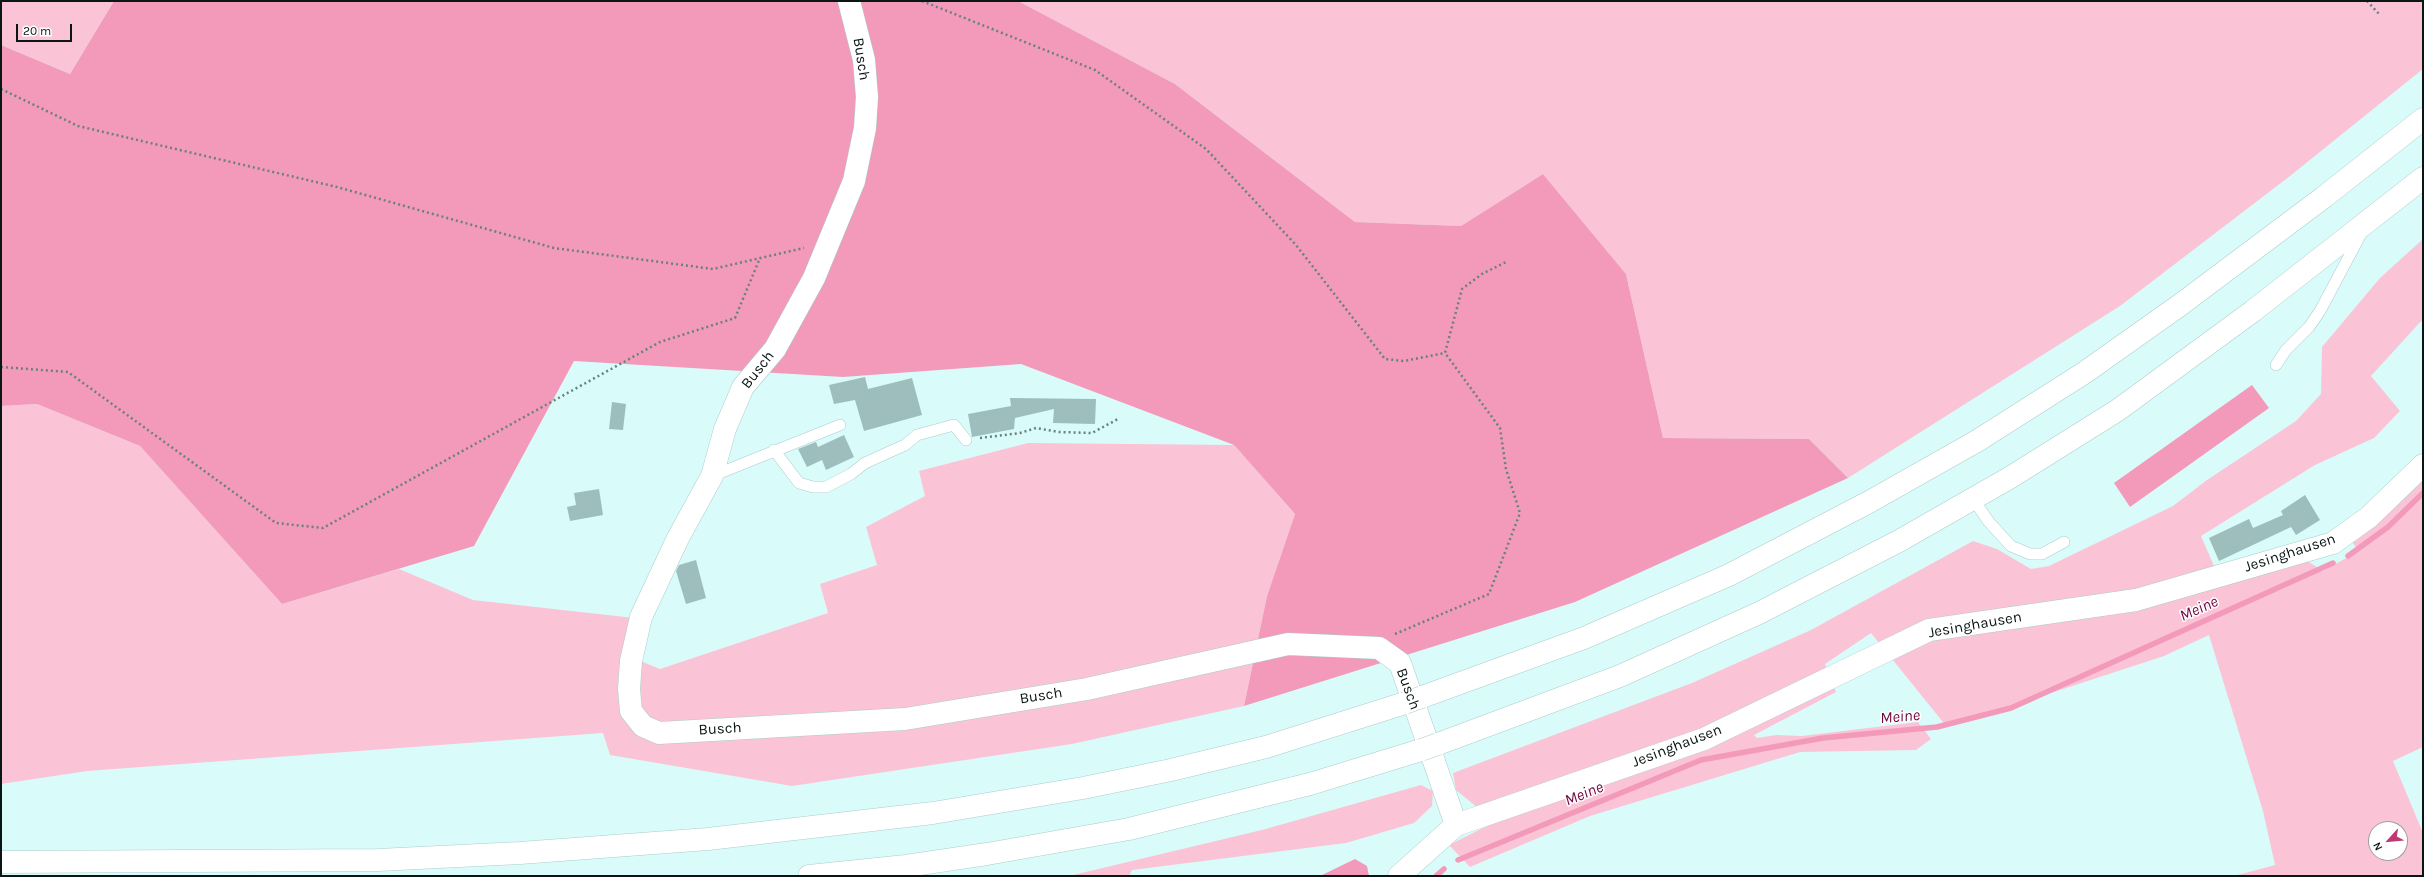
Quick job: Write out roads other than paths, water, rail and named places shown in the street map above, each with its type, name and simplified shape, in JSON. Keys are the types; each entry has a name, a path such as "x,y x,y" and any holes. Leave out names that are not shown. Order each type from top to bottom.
{"main road":[{"name":"Busch","path":"849,1 864,60 867,97 865,128 854,181 814,278 775,349 743,387 725,429 712,476 678,538 641,617 631,661 629,689 631,711 643,726 659,733 905,718 1087,689 1288,644 1379,648 1400,663 1456,825"},
{"path":"1,862 378,860 520,853 708,839 933,813 1083,788 1266,747 1414,700 1584,638 1730,575 1869,502 1977,441 2084,373 2180,305 2312,206 2423,119"},
{"path":"809,876 972,857 1129,829 1310,784 1430,747 1620,676 1760,613 1899,541 1973,499 2118,410 2253,311 2423,178"},
{"name":"Jesinghausen","path":"1456,825 1704,739 1929,630 2136,600 2333,543 2369,517 2423,465"},
{"path":"1399,876 1456,825"}],"lane":[{"path":"2276,365 2286,350 2308,327 2323,305 2367,222"},
{"path":"712,476 774,450 840,425"},
{"path":"774,450 799,483 813,487 826,487 851,474 865,463 905,445 917,435 954,425 966,440"},
{"path":"1973,499 1988,522 2011,546 2030,554 2042,554 2064,542"}],"waterway":[{"name":"Meine","path":"2348,556 2388,527 2423,493"},
{"name":"Meine","path":"1458,860 1701,760 1823,738 1937,727 2011,708 2333,563"},
{"name":"Meine","path":"1436,876 1444,869"}]}
